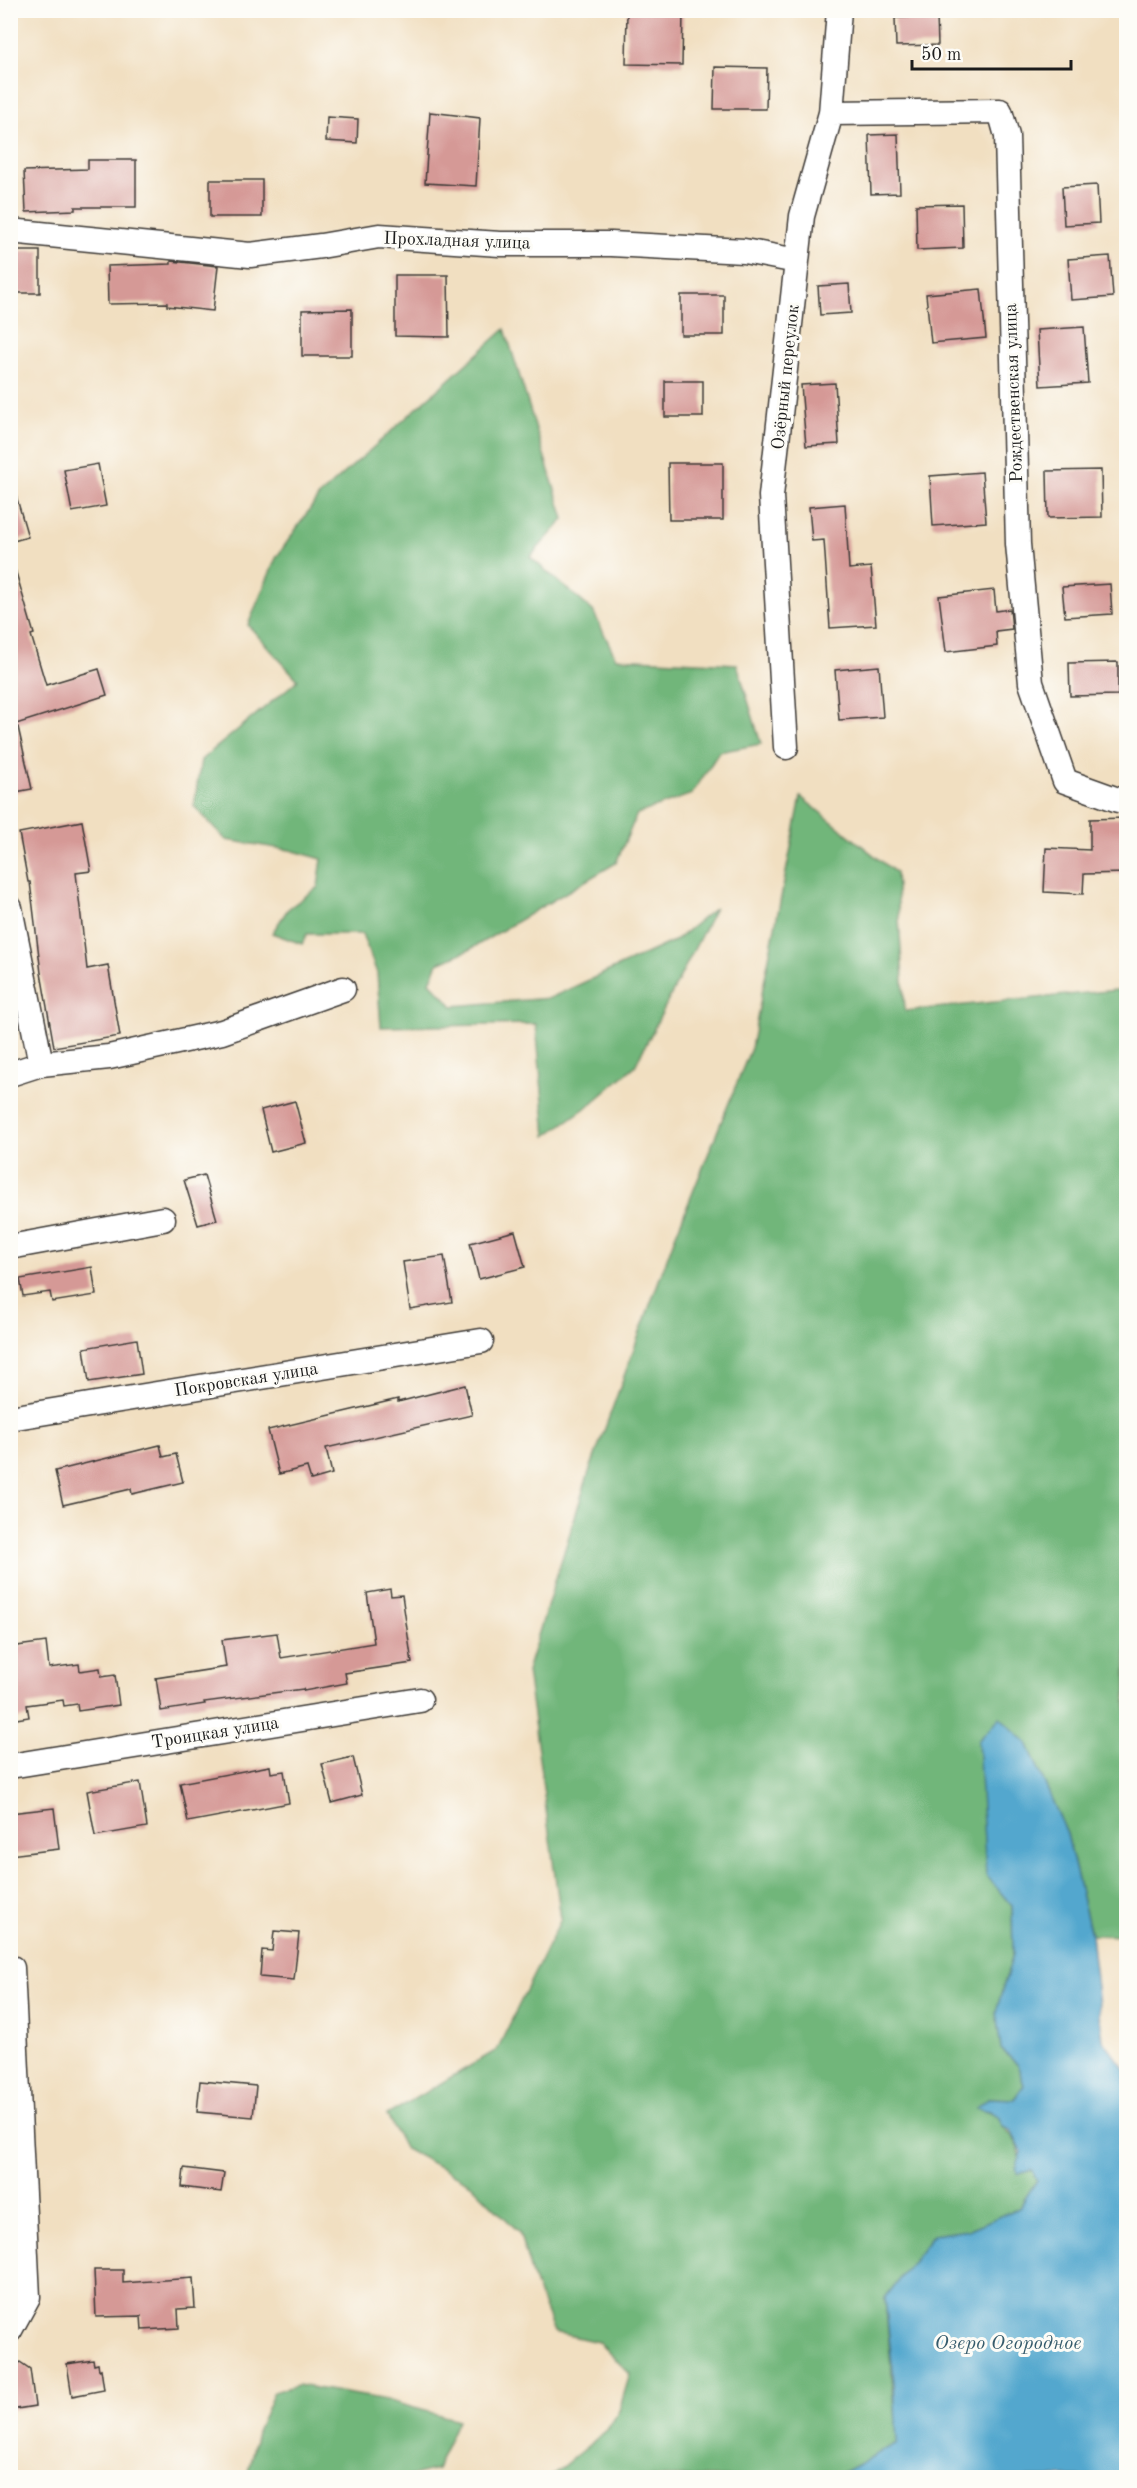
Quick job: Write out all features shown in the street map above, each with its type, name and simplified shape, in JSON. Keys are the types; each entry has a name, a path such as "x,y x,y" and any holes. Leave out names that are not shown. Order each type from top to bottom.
{"street":[{"name":"Озёрный переулок","path":"786,747 771,496 802,216 831,113 839,10"},
{"name":"Рождественская улица","path":"831,113 1000,111 1007,136 1018,544 1031,683 1065,781 1118,800"},
{"name":"Прохладная улица","path":"10,231 250,255 379,236 500,244 612,244 711,249 744,251 797,261"},
{"path":"10,908 41,1064"},
{"path":"10,1074 41,1064 110,1057 222,1032 343,989"},
{"path":"10,1247 163,1219"},
{"name":"Покровская улица","path":"10,1418 481,1341"},
{"name":"Троицкая улица","path":"10,1766 420,1700"},
{"path":"10,2330 28,2297 12,1968"}],"green space":[{"path":"505,329 564,519 530,557 593,611 616,658 737,664 761,744 719,752 692,794 637,814 616,863 469,950 438,963 430,982 453,1006 550,998 676,940 715,908 635,1066 591,1104 546,1136 536,1024 381,1027 377,973 362,934 307,934 302,944 272,933 288,909 318,887 322,859 290,850 226,840 194,806 201,760 298,680 248,625 276,558 319,496"},
{"path":"801,797 896,873 905,1011 1126,989 1126,1936 1091,1935 1067,1834 1027,1743 985,1825 986,1875 1012,1906 1013,1954 996,2012 1001,2049 1017,2064 1024,2085 1014,2099 988,2098 977,2108 992,2112 999,2118 1018,2148 1019,2174 1032,2170 1037,2180 1019,2208 968,2230 935,2235 885,2298 898,2443 835,2477 550,2477 607,2430 619,2411 630,2374 598,2342 554,2332 534,2282 519,2232 471,2184 404,2148 387,2115 497,2050 561,1919 527,1671 588,1475 674,1239 751,1048"},
{"path":"297,2385 382,2399 458,2420 436,2469 405,2477 247,2477 257,2432 274,2392"}],"water":[{"name":"Озеро Огородное","path":"1000,1717 1027,1743 1067,1834 1091,1935 1103,2040 1126,2070 1126,2477 835,2477 897,2443 894,2383 885,2298 933,2235 968,2230 1019,2208 1037,2180 1032,2170 1019,2174 1016,2168 1022,2152 1011,2131 1002,2125 998,2116 990,2111 976,2108 988,2098 1014,2099 1024,2085 1017,2064 1001,2049 996,2012 1013,1954 1012,1906 986,1875 978,1741"}],"building":[{"path":"627,10 683,11 682,65 626,64"},
{"path":"937,16 938,45 896,46 895,18"},
{"path":"715,67 767,68 766,109 714,109"},
{"path":"430,112 480,118 476,186 425,183"},
{"path":"327,117 358,119 357,143 326,141"},
{"path":"898,134 900,193 871,194 869,135"},
{"path":"88,160 136,160 136,207 75,207 75,210 26,212 24,171 88,169"},
{"path":"210,180 262,180 262,217 210,217"},
{"path":"1097,185 1099,223 1064,225 1062,187"},
{"path":"962,204 963,248 917,250 916,205"},
{"path":"10,251 40,251 40,293 10,293"},
{"path":"1110,256 1113,297 1071,300 1068,259"},
{"path":"171,261 218,266 213,311 167,306 167,303 108,304 107,266 171,264"},
{"path":"395,275 448,275 449,337 395,336"},
{"path":"849,284 851,313 820,315 818,286"},
{"path":"981,289 986,338 931,343 926,294"},
{"path":"681,295 724,295 724,335 681,335"},
{"path":"352,309 352,356 302,356 302,310"},
{"path":"1084,327 1088,383 1040,386 1037,330"},
{"path":"665,381 703,381 703,417 665,417"},
{"path":"835,383 839,444 806,446 801,385"},
{"path":"668,463 723,463 723,520 669,520"},
{"path":"98,464 106,506 72,512 64,470"},
{"path":"1101,470 1102,517 1048,518 1047,471"},
{"path":"982,472 986,522 933,526 930,476"},
{"path":"10,492 15,492 28,537 10,542"},
{"path":"845,504 849,569 871,567 876,625 830,628 824,540 812,541 809,507"},
{"path":"10,569 15,569 46,685 99,669 107,695 10,726"},
{"path":"1110,584 1112,614 1065,617 1062,587"},
{"path":"994,590 996,611 1010,609 1012,629 996,631 997,646 946,652 939,596"},
{"path":"1118,662 1118,695 1070,696 1069,663"},
{"path":"879,666 883,717 839,720 835,670"},
{"path":"18,727 32,789 10,793 10,728"},
{"path":"1126,818 1126,873 1084,874 1083,894 1044,892 1046,848 1090,850 1090,819"},
{"path":"82,821 91,871 76,873 87,969 108,965 120,1036 54,1047 41,973 30,882 28,882 19,833"},
{"path":"295,1101 306,1143 271,1152 261,1110"},
{"path":"204,1175 217,1220 198,1225 184,1180"},
{"path":"515,1231 525,1267 479,1279 470,1243"},
{"path":"444,1256 452,1302 410,1309 403,1262"},
{"path":"92,1267 96,1295 52,1302 50,1292 23,1296 20,1279"},
{"path":"137,1339 142,1374 89,1382 84,1348"},
{"path":"465,1385 472,1415 326,1448 332,1474 311,1480 307,1467 279,1474 268,1430"},
{"path":"160,1445 163,1457 176,1454 183,1482 132,1494 131,1489 63,1505 55,1471"},
{"path":"390,1589 391,1596 402,1595 412,1663 345,1673 347,1683 304,1691 303,1689 204,1702 205,1704 161,1711 156,1678 226,1667 222,1640 277,1633 281,1658 374,1643 367,1593"},
{"path":"46,1642 49,1668 79,1664 80,1671 100,1668 101,1677 115,1675 119,1705 78,1711 77,1704 64,1706 63,1700 27,1705 29,1717 10,1720 10,1647"},
{"path":"353,1757 362,1795 332,1803 322,1764"},
{"path":"270,1766 271,1773 284,1771 289,1803 188,1822 180,1783"},
{"path":"140,1782 147,1827 95,1836 87,1791"},
{"path":"54,1808 59,1849 10,1855 10,1813"},
{"path":"274,1931 299,1933 294,1980 260,1977 262,1950 272,1951"},
{"path":"200,2081 256,2086 253,2117 197,2112"},
{"path":"184,2168 224,2173 221,2192 182,2187"},
{"path":"94,2270 123,2270 123,2283 193,2278 195,2308 178,2309 179,2328 142,2330 141,2316 96,2317"},
{"path":"93,2360 94,2365 98,2364 99,2370 101,2369 104,2390 72,2396 67,2364"},
{"path":"20,2362 30,2369 35,2406 10,2410 10,2370 15,2369"}]}
